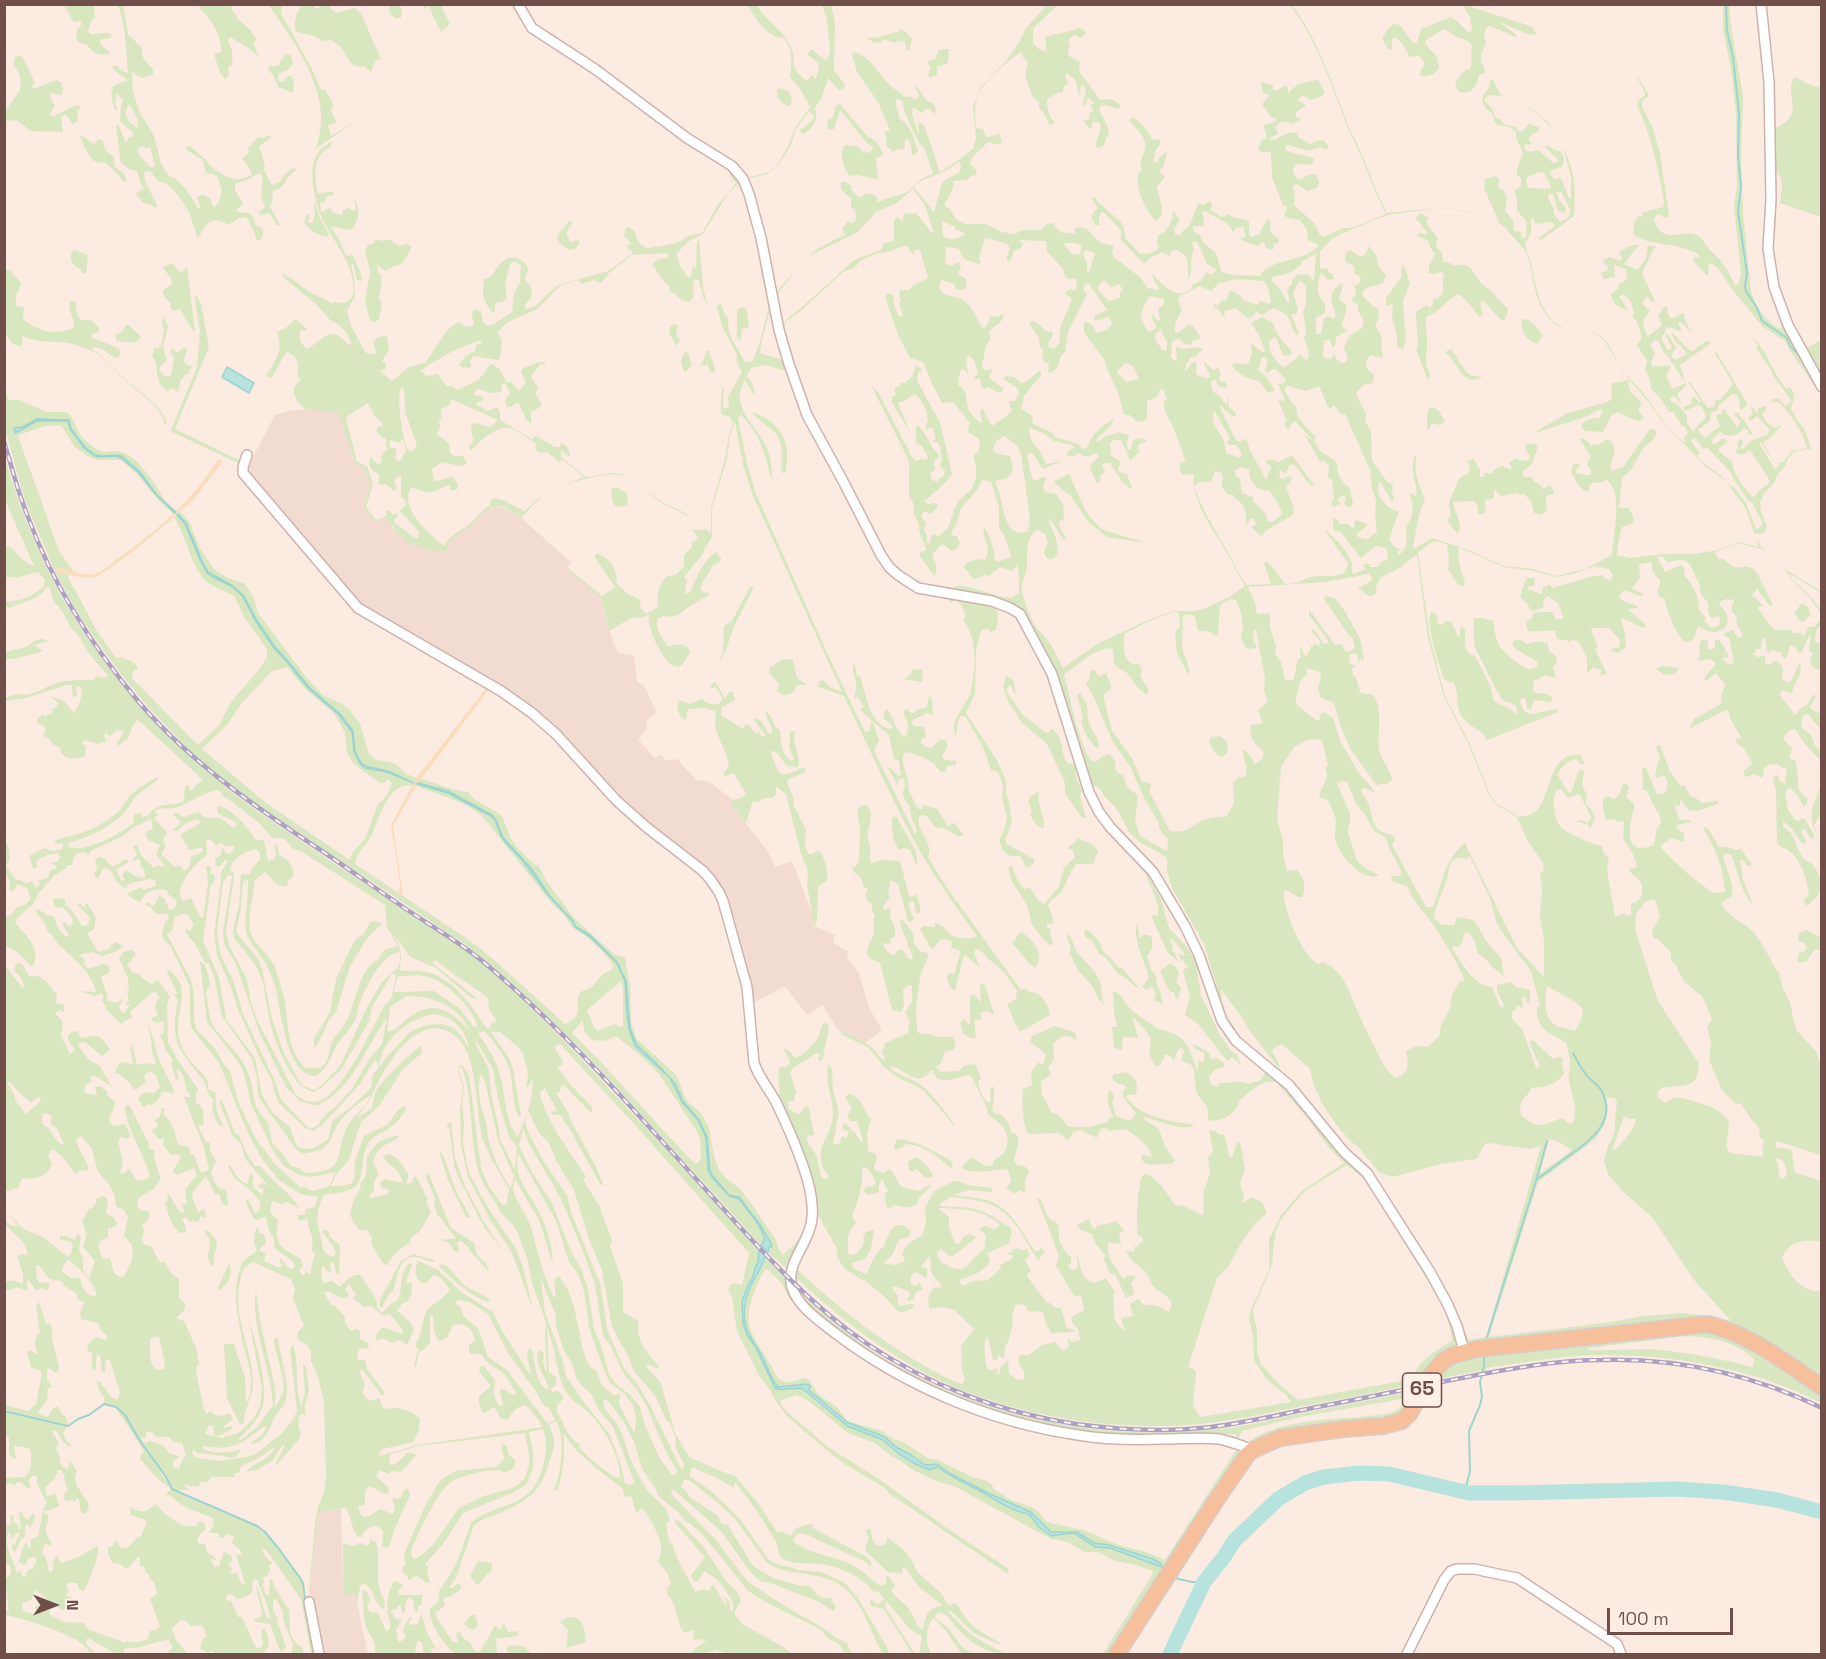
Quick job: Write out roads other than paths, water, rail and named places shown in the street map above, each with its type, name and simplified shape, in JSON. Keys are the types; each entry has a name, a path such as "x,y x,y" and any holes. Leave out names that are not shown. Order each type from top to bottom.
{"main road":[{"name":"65","path":"1117,1654 1248,1454 1280,1438 1383,1426 1402,1421 1410,1413 1428,1380 1447,1357 1464,1351 1708,1324 1752,1340 1821,1387"}],"street":[{"path":"518,4 532,28 595,69 687,138 732,166 743,178 761,238 779,330 803,405 815,433 881,555 889,567 918,588 992,601 1020,614 1052,674 1089,792 1110,827 1153,872 1185,926 1222,1021 1236,1041 1288,1085 1344,1152 1367,1173 1430,1272 1448,1305 1464,1351"},
{"path":"1761,4 1769,82 1771,199 1768,249 1774,287 1788,326 1821,387"},
{"path":"247,455 243,473 358,608 501,691 532,713 574,753 616,800 675,850 703,870 715,885 723,901 747,987 754,1063 793,1141 812,1202 812,1221 794,1262 791,1280 792,1288 810,1312 858,1351 912,1382 1005,1419 1080,1436 1129,1439 1219,1439 1253,1450"},
{"path":"1407,1654 1444,1580 1451,1571 1458,1569 1474,1569 1517,1578 1617,1644 1621,1654"},
{"path":"309,1602 319,1654"}],"water":[{"path":"227,367 254,383 249,393 222,377"},
{"path":"37,419 69,420 71,429 85,447 95,455 122,456 139,471 157,495 176,512 157,496 138,472 121,458 95,456 84,448 70,429 68,421 37,421 15,433 14,428 23,427"},
{"path":"178,514 186,523 208,572 233,586 244,596 275,647 309,687 340,714 353,731 355,751 361,763 388,771 414,783 387,772 365,768 360,764 354,751 352,732 339,715 308,688 274,648 255,620 243,597 233,587 207,573 185,524"},
{"path":"418,783 448,791 492,815 496,820 502,836 531,868 549,895 576,927 590,935 618,963 626,981 630,1028 637,1045 653,1060 675,1083 683,1101 699,1120 707,1137 712,1175 729,1195 739,1197 759,1223 772,1247 769,1247 768,1252 761,1245 765,1240 758,1224 739,1199 729,1196 711,1176 708,1170 706,1138 698,1120 682,1102 670,1078 635,1046 629,1029 625,981 617,963 589,936 575,927 506,843 501,836 495,820 491,816 448,793"},
{"path":"759,1250 765,1255 748,1293 745,1319 747,1330 778,1387 807,1384 810,1386 809,1390 847,1422 885,1437 896,1447 925,1465 937,1464 951,1474 990,1494 1031,1512 1051,1532 1077,1532 1094,1543 1109,1545 1153,1559 1164,1568 1110,1548 1095,1547 1074,1533 1051,1536 1039,1527 1029,1514 1002,1504 938,1467 930,1470 915,1464 883,1440 847,1426 803,1389 775,1388 743,1323 742,1301 758,1263"}],"waterway":[{"path":"1726,4 1727,31 1733,57 1739,113 1738,156 1741,186 1738,211 1747,273 1746,291 1762,321 1787,338 1814,381"},
{"path":"1537,1179 1589,1141 1602,1125 1606,1115 1602,1091 1583,1071 1573,1053"},
{"path":"1487,1337 1547,1141"},
{"path":"1469,1493 1466,1487 1470,1471 1469,1431 1482,1396 1480,1382 1484,1357"},
{"path":"4,1411 68,1426 104,1404 116,1407 125,1415 172,1489 257,1526 265,1532 303,1583 305,1600"},
{"path":"1170,1654 1204,1582 1234,1541 1278,1499 1305,1483 1324,1477 1359,1473 1389,1474 1469,1493 1677,1489 1723,1492 1777,1500 1822,1512"},
{"path":"1174,1578 1204,1582"}],"railway":[{"path":"4,442 24,508 49,567 62,591 105,659 158,723 201,764 272,818 481,960 574,1047 788,1278 845,1328 914,1372 966,1395 1020,1413 1076,1424 1144,1430 1194,1429 1262,1419 1492,1372 1584,1360 1659,1362 1715,1371 1769,1386 1822,1408"}]}
